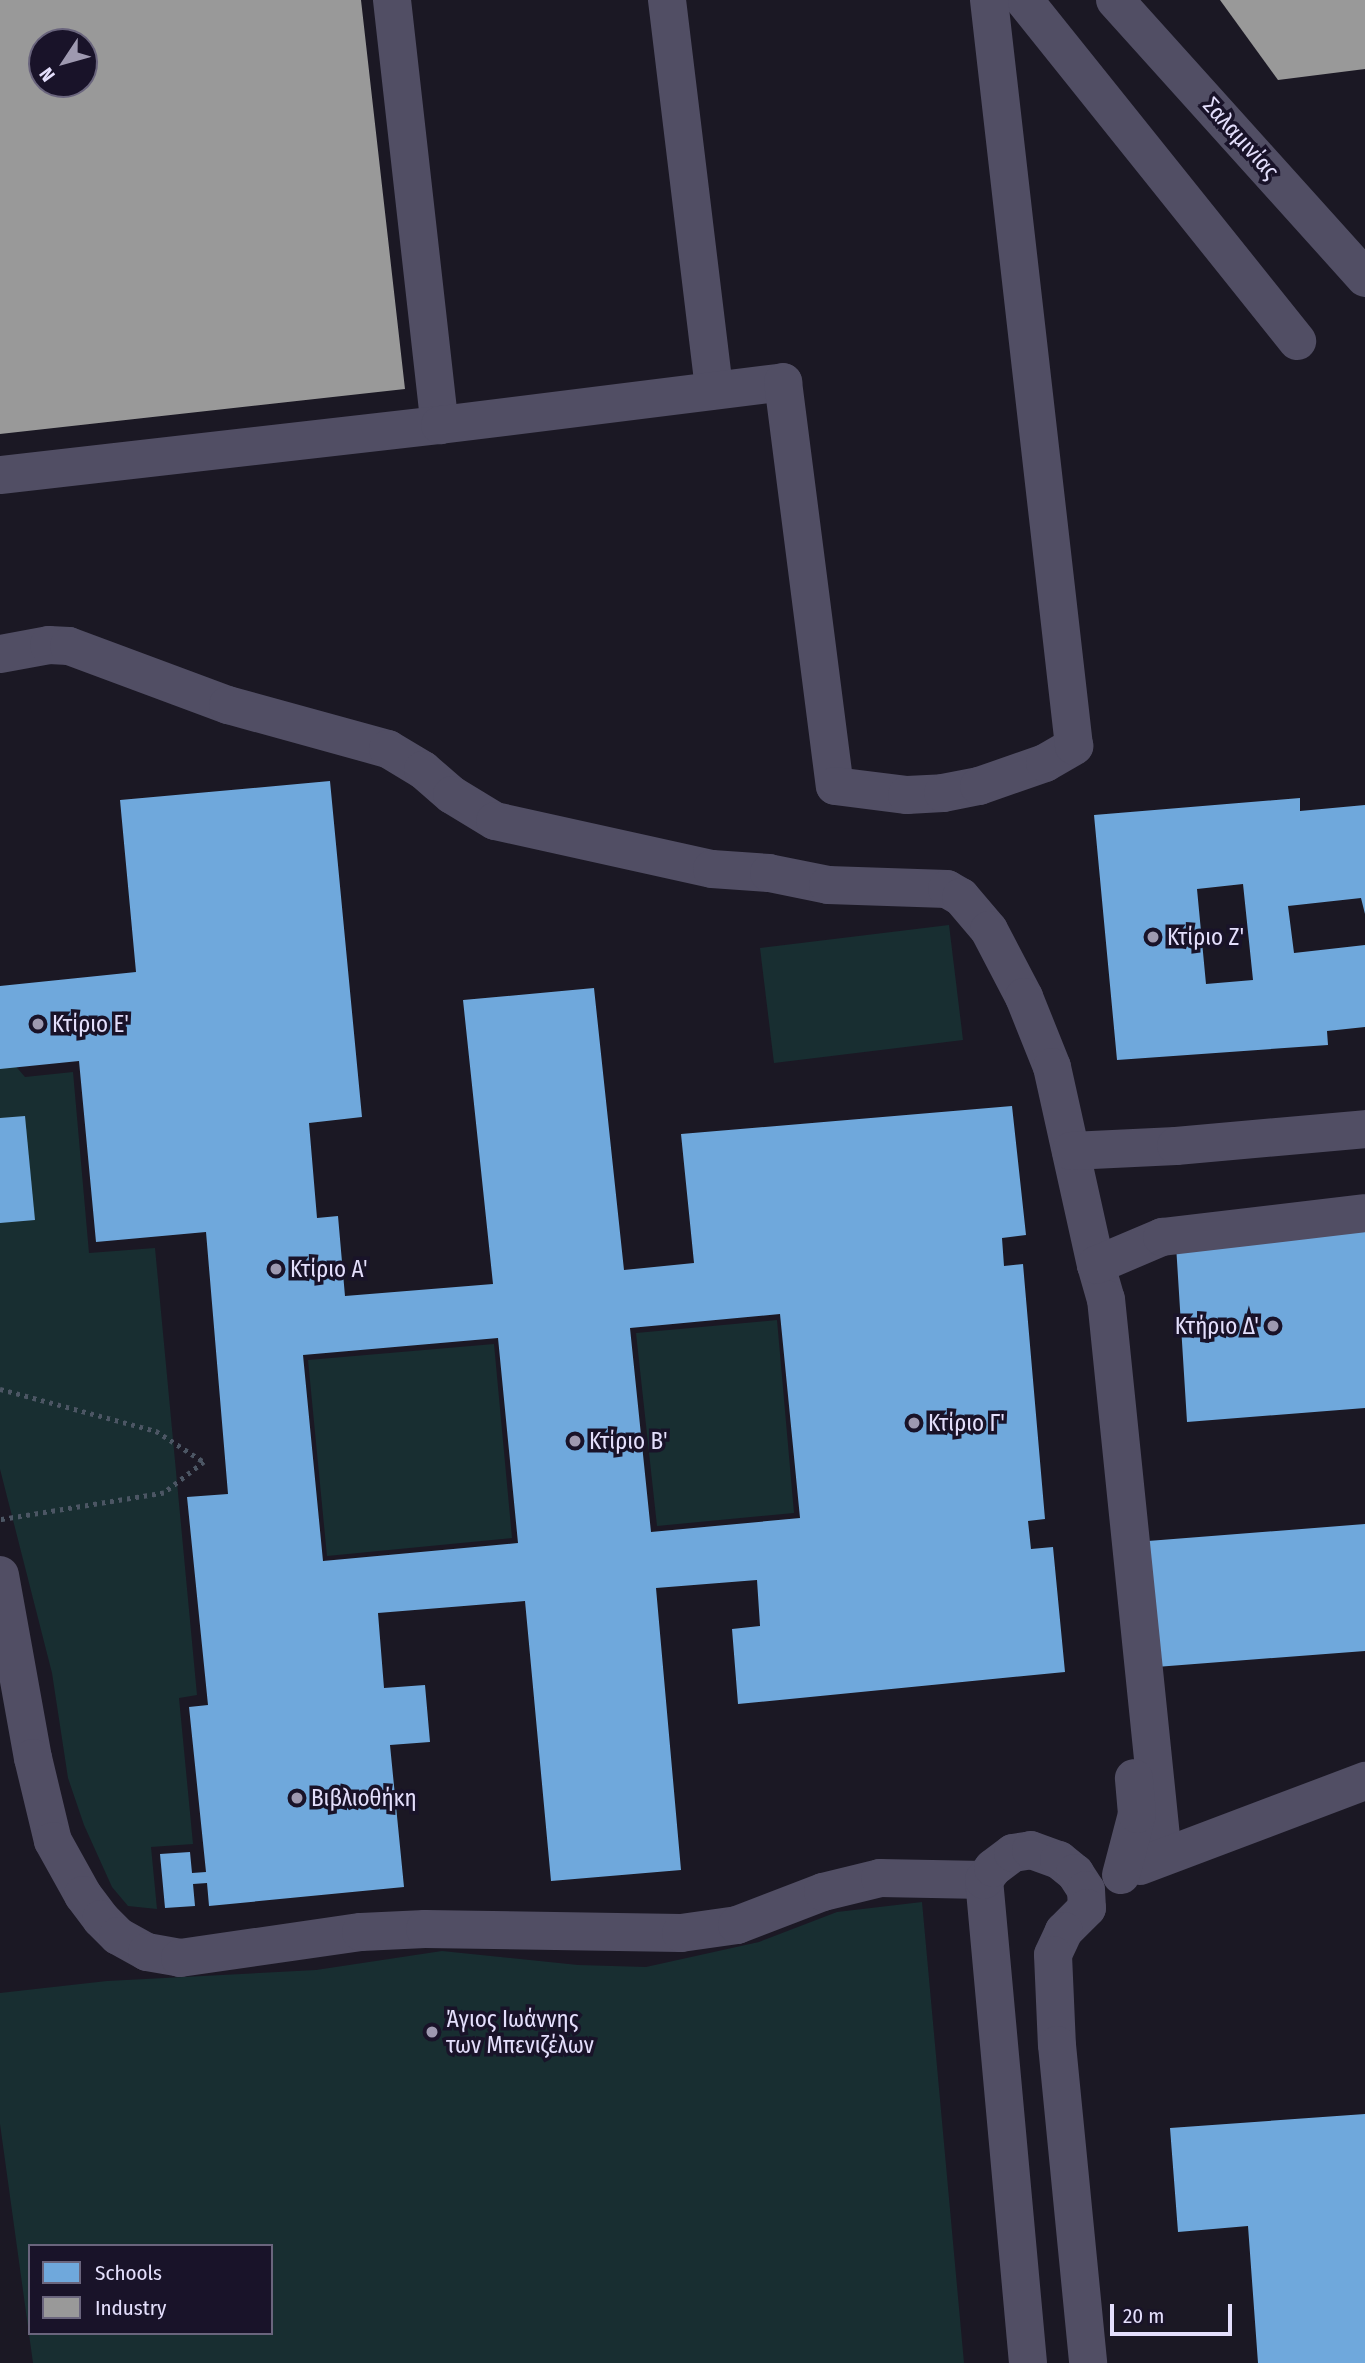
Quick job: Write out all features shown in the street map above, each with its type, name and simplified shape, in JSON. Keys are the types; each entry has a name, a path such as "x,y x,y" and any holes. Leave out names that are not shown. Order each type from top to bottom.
{"street":[{"path":"392,0 440,425"},
{"path":"667,0 714,390"},
{"path":"0,475 440,425 783,382 835,786 895,794 943,793 1012,776 1074,746 989,0"},
{"path":"1024,0 1297,341"},
{"name":"Σαλαμινίας","path":"1115,0 1365,278"},
{"path":"0,654 49,645 69,646 228,705 388,749 423,770 452,795 495,821 712,869 769,873 828,885 947,889 961,897 989,930 1024,998 1052,1067 1106,1299 1163,1856"},
{"path":"1071,1152 1176,1146 1365,1129"},
{"path":"1096,1265 1162,1237 1365,1213"},
{"path":"1096,1265 1088,1302 1138,1814 1121,1875"},
{"path":"0,1575 33,1758 53,1841 83,1895 101,1919 132,1947 180,1958 361,1933 425,1929 681,1933 737,1925 823,1892 880,1878 984,1880"},
{"path":"1086,1890 1163,1856 1365,1781"},
{"path":"1028,2363 984,1880 993,1868 1013,1853 1031,1850 1059,1860 1075,1873 1086,1890 1087,1908 1064,1931 1053,1955 1056,2045 1088,2363"}],"path":[{"path":"0,1389 156,1431 204,1462 164,1493 0,1520"}],"green space":[{"path":"949,925 963,1040 774,1063 760,948"},
{"path":"0,1048 25,1077 73,1072 89,1253 155,1248 197,1695 179,1698 193,1844 151,1847 157,1909 128,1906 112,1887 84,1825 68,1778 52,1673 0,1469"},
{"path":"777,1320 794,1513 657,1526 636,1333"},
{"path":"494,1344 512,1538 327,1556 308,1360"},
{"path":"922,1902 964,2363 33,2363 29,2335 273,2335 273,2244 28,2244 28,2327 0,2124 0,1993 107,1981 316,1970 442,1951 578,1965 646,1967 759,1942 837,1912"}],"building: Schools":[{"path":"330,781 362,1117 309,1123 317,1218 338,1216 345,1296 493,1284 463,1000 594,988 624,1270 694,1263 681,1134 1012,1106 1026,1235 1002,1238 1004,1266 1023,1264 1045,1519 1028,1521 1031,1549 1053,1547 1065,1672 738,1704 732,1629 760,1626 757,1580 656,1588 681,1870 551,1881 525,1601 378,1613 384,1688 425,1685 430,1742 390,1745 404,1887 209,1906 207,1883 193,1884 195,1906 165,1908 160,1854 190,1852 192,1873 206,1872 189,1707 208,1705 187,1497 228,1494 206,1232 96,1242 79,1061 0,1069 0,986 136,972 120,800","holes":["780,1314 800,1518 651,1532 630,1328","498,1338 518,1543 323,1561 303,1355"]},
{"name":"Κτίριο Ζ'","path":"1300,798 1300,811 1365,805 1365,914 1361,898 1288,906 1294,953 1365,945 1365,1027 1327,1031 1328,1045 1117,1060 1094,815","holes":["1243,884 1253,980 1206,984 1197,889"]},
{"path":"25,1116 35,1220 0,1223 0,1118"},
{"name":"Κτήριο Δ'","path":"1365,1227 1365,1408 1187,1422 1176,1245"},
{"path":"1365,1524 1365,1651 1156,1667 1148,1541"},
{"path":"1365,2114 1365,2363 1258,2363 1248,2226 1178,2232 1170,2128"}],"building: Industry":[{"path":"0,0 361,0 405,389 0,434"},
{"path":"1220,0 1365,0 1365,69 1278,80"}],"place":[{"name":"Κτίριο Ζ'","path":"1153,937"},
{"name":"Κτίριο Ε'","path":"38,1024"},
{"name":"Κτίριο Α'","path":"276,1269"},
{"name":"Κτήριο Δ'","path":"1273,1326"},
{"name":"Κτίριο Γ'","path":"914,1423"},
{"name":"Κτίριο Β'","path":"575,1441"},
{"name":"Βιβλιοθήκη","path":"297,1798"},
{"name":"Άγιος Ιωάννης των Μπενιζέλων","path":"432,2032"}]}
